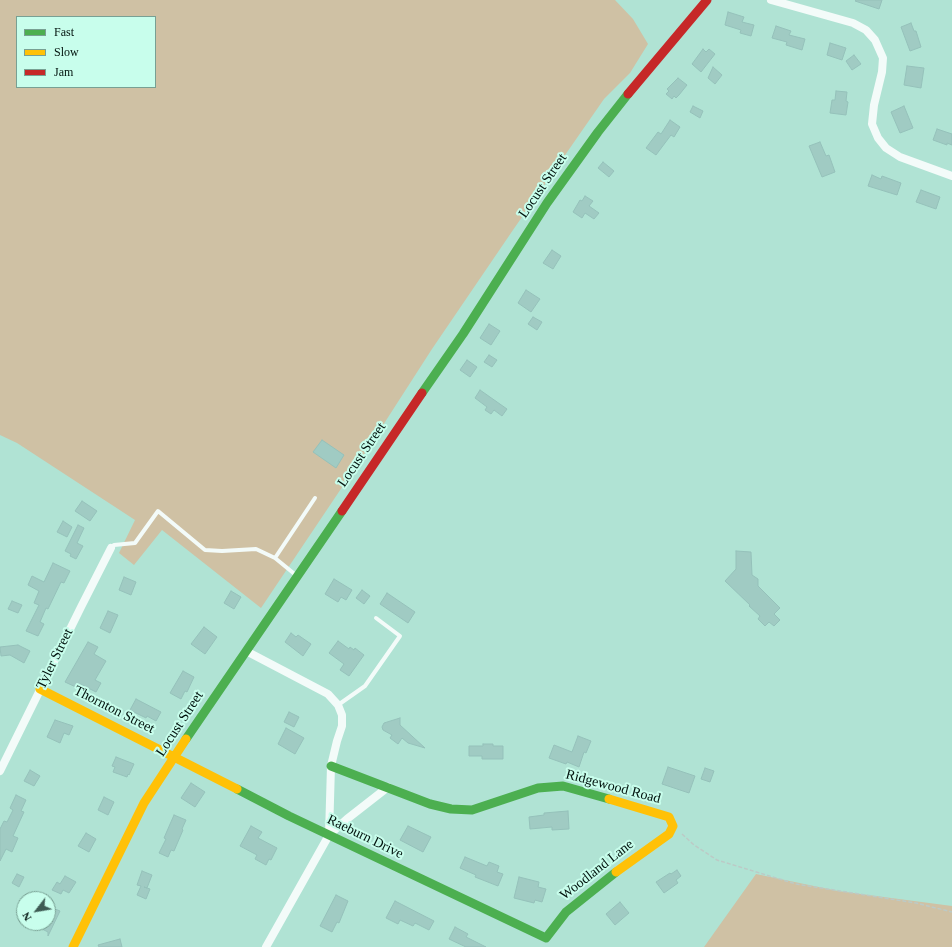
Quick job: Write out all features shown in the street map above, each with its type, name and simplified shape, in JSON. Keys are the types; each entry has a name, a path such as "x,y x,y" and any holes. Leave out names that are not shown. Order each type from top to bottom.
{"street":[{"name":"Locust Street","path":"73,947 144,804 175,757 463,334 547,203 598,132 707,0"},
{"path":"771,0 853,23 866,30 875,40 883,58 882,72 874,105 872,124 878,138 886,148 900,157 952,176"},
{"name":"Tyler Street","path":"0,771 111,548"},
{"path":"246,651 328,694 338,705 342,715 342,726 337,741 332,766 329,835"},
{"name":"Thornton Street","path":"40,689 175,757"},
{"name":"Raeburn Drive","path":"175,757 288,816 546,938"},
{"name":"Ridgewood Road","path":"332,766 430,804 451,809 472,810 538,788 562,786 669,817 672,828"},
{"path":"266,947 329,835 388,787"},
{"name":"Woodland Lane","path":"546,938 566,912 601,883 669,834 672,828"}],"lane":[{"path":"275,558 315,498"},
{"path":"111,548 114,545 135,543 158,511 205,550 222,551 256,549 275,558 297,576"},
{"path":"338,705 365,686 400,636 376,618"}],"path":[{"path":"672,828 717,860 730,865 796,884 916,903 952,912"}],"shaded area":[{"path":"0,0 615,0 633,19 648,44 630,73 604,99 513,230 432,349 367,450 261,608 162,530 134,565 119,553 135,520 17,443 0,435"},
{"path":"756,874 838,891 952,906 952,947 704,947"}],"building":[{"path":"882,0 879,9 855,1"},
{"path":"728,12 744,17 742,22 754,25 751,36 740,33 741,30 725,25"},
{"path":"911,23 914,31 916,31 921,47 910,51 901,27"},
{"path":"776,26 791,31 789,35 805,39 802,50 786,45 787,42 772,38"},
{"path":"830,43 846,48 842,60 827,55"},
{"path":"703,49 706,52 709,49 715,54 701,72 692,64"},
{"path":"854,55 861,64 852,70 846,61"},
{"path":"907,66 924,68 921,88 904,85"},
{"path":"713,67 722,75 715,84 708,78"},
{"path":"678,78 687,85 676,98 674,96 672,99 666,94 669,91 667,89"},
{"path":"836,91 847,92 846,101 848,102 846,115 830,113 832,100 835,100"},
{"path":"693,106 703,111 700,118 690,112"},
{"path":"904,106 913,128 900,133 891,112"},
{"path":"670,120 680,127 674,137 671,135 656,155 646,148 658,132 661,134"},
{"path":"937,129 952,134 952,145 947,143 947,145 933,140"},
{"path":"820,142 826,156 829,155 835,172 822,177 809,146"},
{"path":"603,162 614,171 609,177 598,168"},
{"path":"872,175 881,179 882,176 901,183 897,195 868,186"},
{"path":"921,190 940,197 936,209 916,202"},
{"path":"585,196 593,201 589,206 599,213 594,219 585,213 582,218 573,212 580,200 582,201"},
{"path":"552,250 561,256 553,269 543,263"},
{"path":"526,290 540,299 531,312 518,303"},
{"path":"533,317 542,322 537,330 528,324"},
{"path":"489,324 500,331 491,345 480,338"},
{"path":"489,355 497,360 492,367 484,362"},
{"path":"467,360 477,367 470,377 460,370"},
{"path":"480,390 507,409 502,416 494,410 491,414 485,410 487,407 475,398"},
{"path":"322,440 344,455 336,468 313,452"},
{"path":"82,501 97,511 90,521 75,511"},
{"path":"63,521 72,527 67,537 57,532"},
{"path":"78,525 84,528 77,543 83,546 76,559 65,551"},
{"path":"736,551 751,552 752,575 758,579 758,586 780,608 774,614 780,620 774,626 769,622 765,626 758,619 760,616 725,581 736,569"},
{"path":"53,563 70,571 64,583 61,582 48,609 46,608 40,622 44,624 38,636 26,631 39,605 34,603 39,591 28,585 32,576 44,582"},
{"path":"124,577 136,582 131,595 119,590"},
{"path":"334,579 352,590 346,600 341,597 338,602 325,594"},
{"path":"362,590 370,596 364,604 356,598"},
{"path":"231,591 241,597 234,609 224,603"},
{"path":"387,593 415,612 408,623 380,604"},
{"path":"12,601 22,605 18,613 8,609"},
{"path":"108,611 118,615 110,633 100,628"},
{"path":"204,627 217,637 205,654 191,644"},
{"path":"291,633 296,637 298,635 311,644 303,656 285,642"},
{"path":"338,641 349,649 350,647 354,650 355,648 364,655 349,676 340,670 344,664 329,653"},
{"path":"88,642 98,647 94,654 106,661 95,680 101,683 96,692 80,684 78,688 65,682"},
{"path":"18,645 30,651 24,663 10,655 1,656 0,647"},
{"path":"183,671 194,677 187,692 185,691 181,699 170,693"},
{"path":"136,699 161,712 156,721 130,710"},
{"path":"289,712 299,717 294,727 284,722"},
{"path":"400,718 400,725 425,748 408,743 402,738 398,744 390,738 392,735 383,730 382,727 384,723"},
{"path":"55,720 73,726 69,735 64,733 60,743 47,737"},
{"path":"286,728 304,738 295,754 278,744"},
{"path":"578,736 591,741 586,753 584,752 579,767 567,762 566,764 549,758 554,745 572,752"},
{"path":"483,744 503,746 503,759 482,759 482,756 469,756 469,746 483,746"},
{"path":"116,757 134,764 127,777 113,772 115,767 112,766"},
{"path":"668,767 695,776 689,793 662,784"},
{"path":"705,768 714,771 710,782 701,779"},
{"path":"30,770 40,776 34,786 24,781"},
{"path":"191,783 205,792 195,807 181,798"},
{"path":"16,795 26,800 21,811 24,812 13,836 18,838 12,852 6,849 0,861 0,829 4,821 7,822 13,810 10,808"},
{"path":"104,797 114,802 108,815 98,810"},
{"path":"568,811 569,829 552,830 552,827 530,829 529,817 544,815 544,813"},
{"path":"174,815 186,820 174,851 171,850 168,857 159,853 166,839 164,838"},
{"path":"251,826 262,832 258,838 277,848 271,860 269,859 266,865 255,859 257,855 240,846"},
{"path":"408,826 431,837 423,852 400,840"},
{"path":"86,833 96,839 89,852 78,846"},
{"path":"465,857 487,866 489,862 499,866 497,872 503,874 498,886 475,877 476,875 460,868"},
{"path":"677,870 681,876 676,880 678,883 664,893 656,882"},
{"path":"142,871 152,875 147,888 150,889 146,899 137,895 141,886 137,885"},
{"path":"17,874 24,877 19,887 12,883"},
{"path":"65,876 76,882 69,893 63,890 61,894 52,890 57,882 60,884"},
{"path":"519,877 539,882 538,887 546,889 542,902 535,900 534,903 514,898"},
{"path":"336,895 348,901 339,923 337,922 332,932 320,926"},
{"path":"395,901 434,921 429,930 415,923 413,926 400,920 398,924 386,918"},
{"path":"620,902 629,913 615,925 606,914"},
{"path":"56,909 60,911 56,919"},
{"path":"455,927 468,934 466,937 486,947 466,947 449,939"},
{"path":"120,939 122,947 99,947 98,945"}],"traffic: fast":[{"path":"422,393 463,334 547,203 598,132 628,94"},
{"path":"186,739 342,511"},
{"path":"331,766 430,804 451,809 472,810 538,788 563,786 609,799"},
{"path":"237,789 289,816 546,938 566,912 616,872"}],"traffic: slow":[{"path":"40,689 237,789"},
{"path":"73,947 144,803 186,739"},
{"path":"609,799 669,817 673,826 669,834 616,872"}],"traffic: jam":[{"path":"628,94 707,0"},
{"path":"342,511 422,393"}]}
